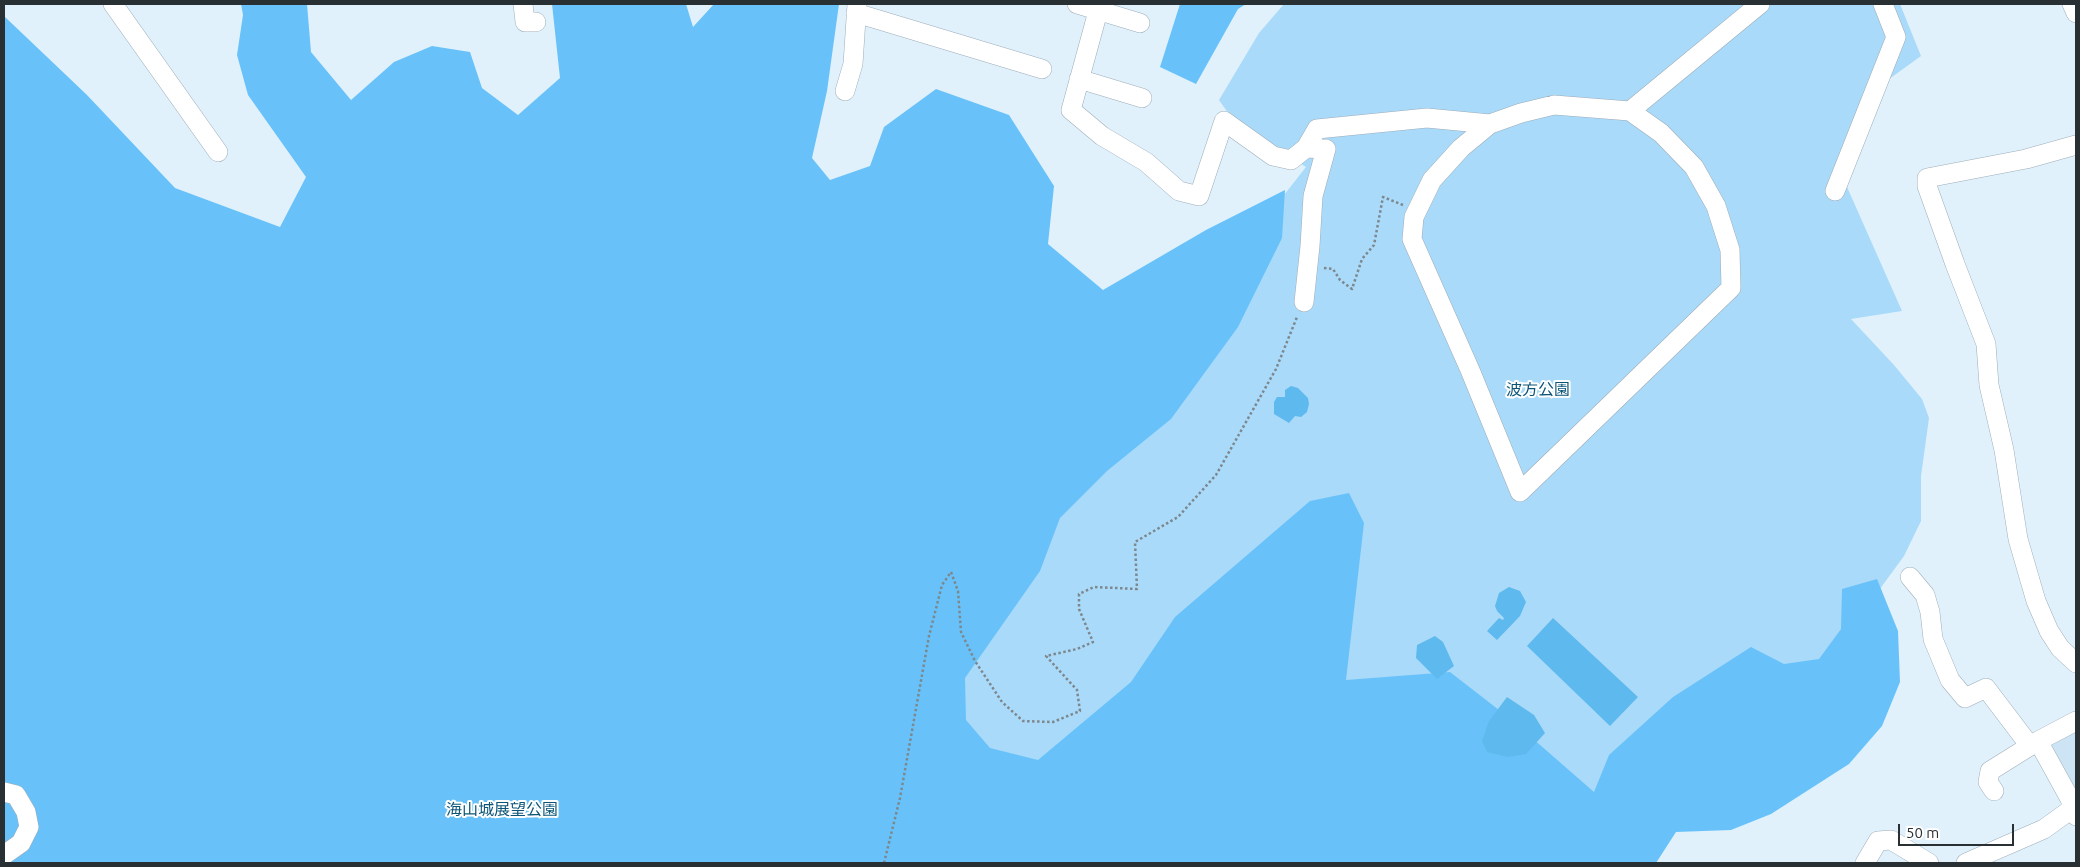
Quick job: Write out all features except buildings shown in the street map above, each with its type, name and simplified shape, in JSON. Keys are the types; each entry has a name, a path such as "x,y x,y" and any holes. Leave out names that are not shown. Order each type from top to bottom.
{"street":[{"path":"113,4 218,152"},
{"path":"523,4 524,22 536,22"},
{"path":"1077,4 1099,7 1140,23"},
{"path":"1630,111 1760,4"},
{"path":"1835,190 1896,37 1883,4"},
{"path":"1099,7 1071,110 1102,136 1146,162 1179,191 1199,196 1224,121 1273,156 1291,160 1306,148 1318,129 1427,118 1490,124"},
{"path":"844,91 853,64 856,8 1042,69"},
{"path":"1079,79 1142,98"},
{"path":"1554,105 1630,111 1661,133 1694,166 1716,206 1730,250 1731,288 1520,492 1470,370 1412,238 1414,217 1432,180 1461,148 1490,124 1521,113 1554,105"},
{"path":"2076,145 2026,159 1927,178 1927,186 1986,344 1989,385 2004,450 2018,539 2036,601 2049,631 2060,648 2076,663"},
{"path":"1304,302 1313,196 1326,149 1306,148"},
{"path":"1910,577 1925,595 1930,612 1933,639 1950,680 1965,698 1986,688 2034,744 2075,812 2044,829 1966,863"},
{"path":"1994,791 1988,782 1990,771 2076,721"},
{"path":"4,792 16,796 26,812 29,827 21,843 4,855"},
{"path":"1865,863 1878,840 1891,840 1929,863"}],"path":[{"path":"1308,265 1333,269 1340,280 1352,289 1362,259 1374,245 1383,197 1408,206"},
{"path":"884,863 900,798 929,636 942,585 951,572 958,591 961,632 975,661 1002,702 1023,721 1053,722 1080,711 1077,690 1046,656 1078,649 1092,642 1079,609 1080,594 1094,587 1137,589 1135,542 1178,517 1216,475 1276,369 1304,302"}],"shaded area":[{"path":"1291,386 1298,388 1308,398 1309,404 1307,412 1301,417 1295,416 1289,423 1274,414 1274,402 1277,397 1285,397 1285,390"},
{"path":"1509,587 1520,591 1526,602 1520,616 1497,640 1487,631 1499,618 1503,620 1504,618 1495,606 1499,593"},
{"path":"1553,618 1638,697 1610,726 1527,646"},
{"path":"1435,636 1443,642 1454,666 1437,679 1416,658 1417,645"},
{"path":"1507,697 1534,715 1545,733 1526,754 1508,757 1487,752 1482,741 1489,721"},
{"path":"2076,731 2076,792 2047,745"}],"green space":[{"name":"海山城展望公園","path":"241,4 307,4 311,52 351,100 394,62 432,46 470,52 482,88 518,115 560,78 552,4 686,4 693,27 714,4 839,4 827,91 812,158 830,180 870,166 884,127 936,89 1009,115 1054,186 1048,244 1103,290 1206,230 1285,190 1282,238 1238,327 1171,419 1107,471 1060,518 1040,571 965,678 966,720 990,748 1038,760 1131,682 1175,617 1310,501 1349,493 1364,523 1346,680 1450,672 1508,717 1594,792 1609,755 1673,697 1751,647 1784,664 1819,659 1841,629 1842,589 1877,579 1898,631 1900,682 1882,726 1849,764 1771,814 1731,830 1676,832 1656,863 4,863 4,16 87,95 175,188 280,227 306,177 248,95 237,55 243,15"},
{"path":"1180,4 1246,4 1238,9 1196,84 1160,67"},
{"name":"波方公園","path":"1284,4 1900,4 1921,56 1885,82 1847,187 1902,311 1851,319 1894,365 1922,399 1929,418 1921,476 1921,521 1904,556 1795,705 1595,827 944,832 890,540 1141,377 1306,167 1257,136 1226,110 1219,100 1259,33"}]}
